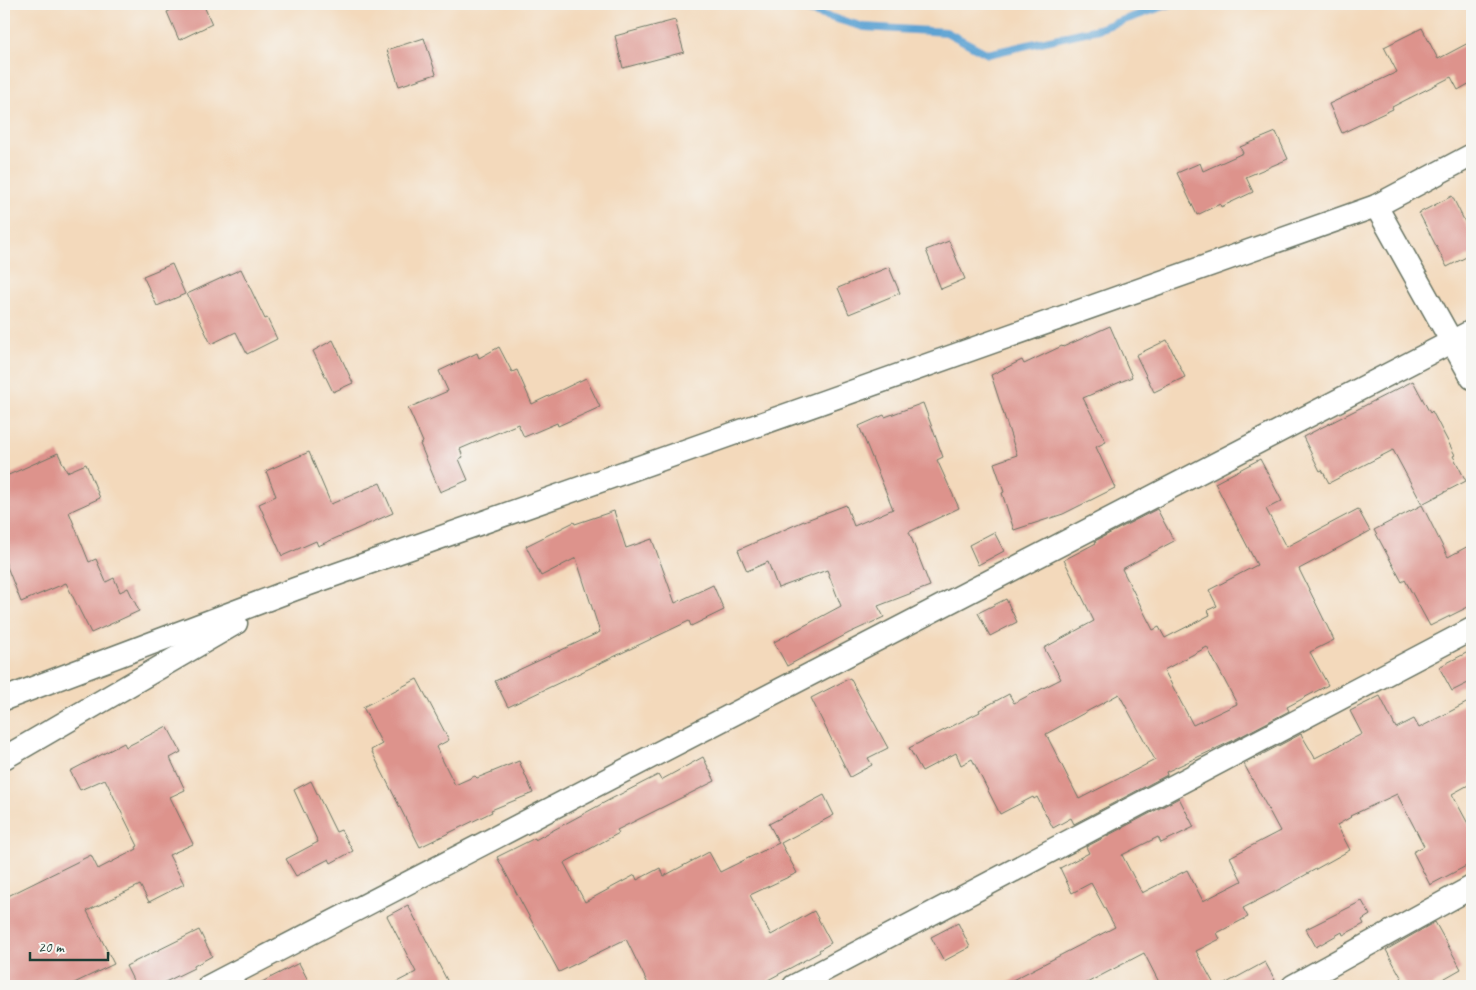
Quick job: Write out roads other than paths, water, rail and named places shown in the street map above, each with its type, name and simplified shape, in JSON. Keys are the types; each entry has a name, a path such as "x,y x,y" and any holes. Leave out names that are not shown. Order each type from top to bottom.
{"street":[{"path":"4,699 295,589 1376,206 1472,155"},
{"path":"1376,206 1472,378"},
{"path":"209,986 1472,331"},
{"path":"4,758 295,589"},
{"path":"794,986 1472,629"},
{"path":"1293,986 1472,887"}],"waterway":[{"path":"785,4 864,27 946,32 988,54 1098,29 1170,4"}]}
